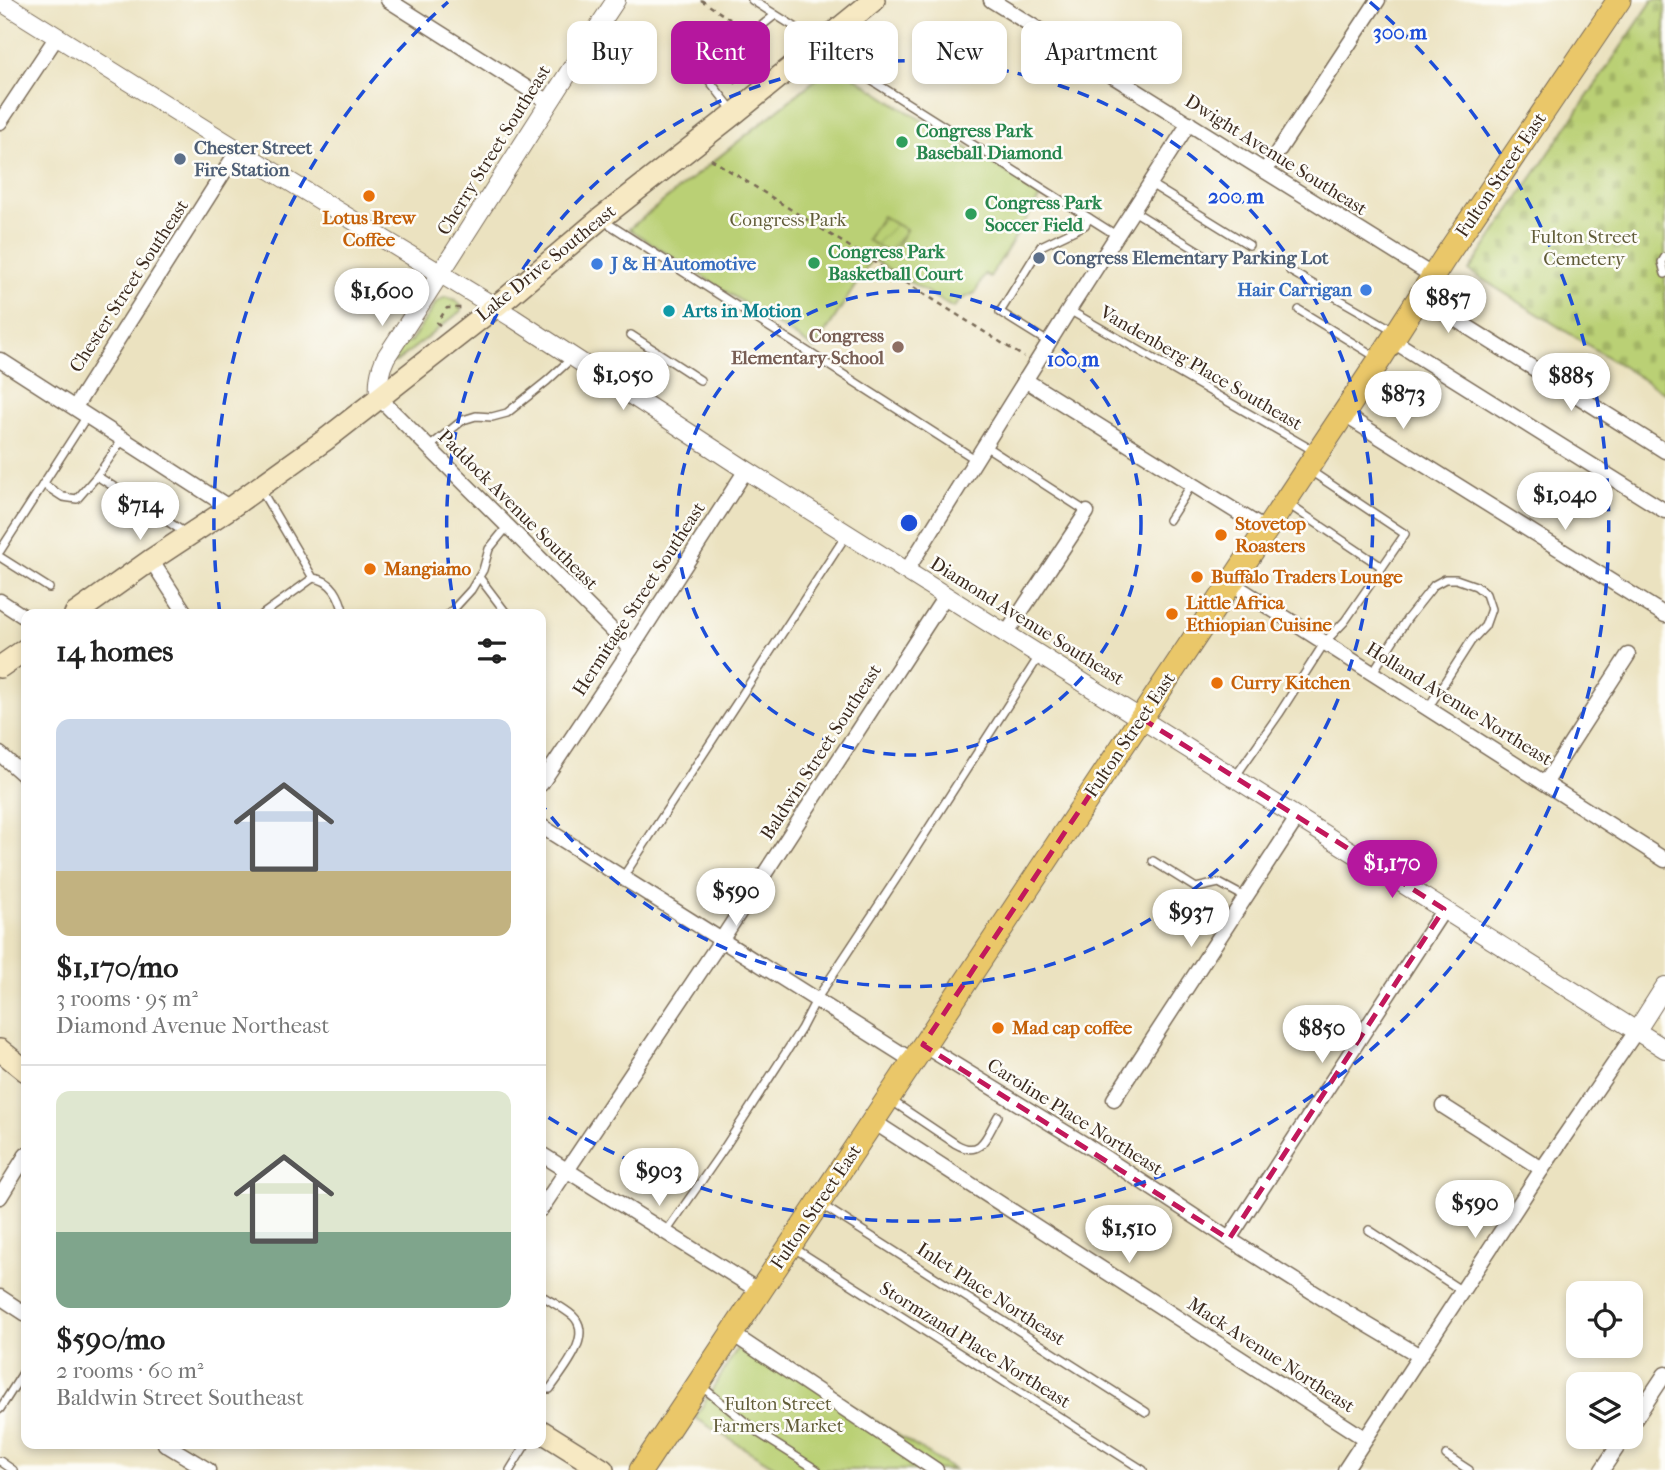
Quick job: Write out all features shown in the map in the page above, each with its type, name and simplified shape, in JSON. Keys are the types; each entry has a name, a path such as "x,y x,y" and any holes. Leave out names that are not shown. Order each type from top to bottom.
{"main road":[{"name":"Lake Drive Southeast","path":"849,21 874,0"},
{"name":"Fulton Street East","path":"641,1470 1619,0"},
{"name":"Lake Drive Southeast","path":"82,609 325,440 509,296 600,219 784,74"},
{"path":"0,667 21,652"},
{"path":"0,1050 21,1067"},
{"path":"546,1434 603,1470"}],"street":[{"path":"388,0 549,102"},
{"name":"Dwight Avenue Southeast","path":"991,0 1433,276"},
{"path":"1265,171 1378,0"},
{"name":"Diamond Avenue Southeast","path":"2,1 56,38 494,307 746,470 1665,1049"},
{"name":"Cherry Street Southeast","path":"379,398 380,368 386,357 610,2"},
{"path":"0,122 56,38"},
{"path":"907,570 1048,342 1189,123"},
{"name":"Chester Street Southeast","path":"75,407 238,150"},
{"path":"1420,297 1665,452"},
{"path":"1390,344 1665,510"},
{"path":"0,360 230,508"},
{"path":"1025,380 1266,530"},
{"name":"Paddock Avenue Southeast","path":"379,398 631,649"},
{"path":"1343,414 1665,615"},
{"name":"Hermitage Street Southeast","path":"546,776 746,470"},
{"path":"1006,634 1087,512"},
{"path":"151,561 183,609"},
{"name":"Holland Avenue Northeast","path":"1231,583 1665,860"},
{"name":"Baldwin Street Southeast","path":"546,1202 722,939 946,595"},
{"path":"0,601 21,615"},
{"path":"1546,782 1628,655"},
{"path":"0,754 21,773"},
{"path":"1114,1099 1297,818"},
{"name":"Caroline Place Northeast","path":"546,829 816,1000 1086,1145 1229,1239 1420,1356"},
{"path":"1229,1239 1444,909"},
{"path":"1345,1470 1542,1168 1665,986"},
{"path":"1443,1106 1542,1168"},
{"name":"Mack Avenue Northeast","path":"874,1122 1364,1438"},
{"path":"546,1157 759,1292"},
{"path":"0,1197 21,1163"},
{"path":"0,1297 21,1311"},
{"path":"731,1334 936,1470"},
{"path":"1643,1407 1665,1374"},
{"path":"173,1449 208,1470"},
{"path":"1602,1470 1615,1449"}],"lane":[{"path":"752,0 785,21"},
{"path":"768,21 775,15"},
{"path":"712,84 735,113"},
{"path":"876,84 1116,235"},
{"path":"1149,184 1248,245"},
{"path":"1132,210 1205,256"},
{"path":"1048,342 1000,312 1041,246 1085,225 1089,218"},
{"path":"600,219 975,458"},
{"path":"1665,257 1662,262 1665,274"},
{"path":"1290,271 1390,344"},
{"name":"Vandenberg Place Southeast","path":"1069,310 1312,460 1405,534 1382,567"},
{"path":"1299,310 1390,344"},
{"path":"631,335 700,380"},
{"path":"628,393 655,350"},
{"path":"428,448 463,420 507,413 573,357"},
{"path":"0,551 88,415"},
{"path":"43,484 63,497 76,499 97,477 123,439"},
{"path":"984,445 1087,512"},
{"path":"97,477 189,535"},
{"path":"1169,520 1192,484"},
{"path":"258,487 313,578"},
{"path":"1235,778 1325,642 1345,621 1382,567 1284,502"},
{"path":"454,609 471,590 483,570 489,549 508,527"},
{"path":"623,877 848,533"},
{"path":"0,558 49,589"},
{"path":"479,577 503,609"},
{"path":"270,609 313,578 324,580 333,587 342,609"},
{"path":"1373,672 1407,619 1434,585 1445,579 1456,579 1476,586 1486,594 1492,609 1485,626 1472,641 1428,708"},
{"path":"666,1233 802,1029 816,1000 1040,655"},
{"path":"1153,861 1196,888 1219,883 1245,897"},
{"path":"889,1098 956,1144 972,1150 984,1141 998,1116"},
{"name":"Inlet Place Northeast","path":"819,1203 1146,1412"},
{"path":"1369,1230 1462,1291"},
{"name":"Stormzand Place Northeast","path":"790,1246 1143,1470"},
{"path":"546,1298 575,1318 581,1333 578,1346 550,1389 546,1389"},
{"path":"0,1409 21,1376"},
{"path":"698,1383 760,1434 817,1470"},
{"path":"510,1470 523,1449"},
{"path":"1446,1455 1469,1470"},
{"path":"0,1461 13,1470"}],"path":[{"path":"701,0 730,21"},
{"path":"711,159 1024,357"},
{"path":"457,336 437,323 447,306 463,308"}],"highlighted area":[{"path":"1141,718 1444,909 1229,1239 923,1045"}],"green space":[{"name":"Fulton Street Cemetery","path":"1653,0 1665,0 1665,393 1469,271"},
{"name":"Congress Park","path":"810,84 865,84 1042,194 990,277 985,274 975,293 960,300 953,308 872,259 815,349 629,229"},
{"path":"882,216 906,230 891,254 867,240"},
{"path":"445,297 456,300 461,311 396,362 391,362 403,345 411,341 436,303"},
{"name":"Fulton Street Farmers Market","path":"743,1339 954,1470 780,1470 695,1418"}],"place":[{"name":"Congress Park Baseball Diamond","path":"902,142"},
{"name":"Chester Street Fire Station","path":"180,159"},
{"name":"Lotus Brew Coffee","path":"369,196"},
{"name":"Congress Park Soccer Field","path":"971,214"},
{"name":"Congress Elementary Parking Lot","path":"1039,258"},
{"name":"Congress Park Basketball Court","path":"814,263"},
{"name":"J & H Automotive","path":"597,264"},
{"name":"Hair Carrigan","path":"1366,290"},
{"name":"Arts in Motion","path":"669,311"},
{"name":"Congress Elementary School","path":"898,347"},
{"name":"Stovetop Roasters","path":"1221,535"},
{"name":"Mangiamo","path":"370,569"},
{"name":"Buffalo Traders Lounge","path":"1197,577"},
{"name":"Little Africa Ethiopian Cuisine","path":"1172,614"},
{"name":"Curry Kitchen","path":"1217,683"},
{"name":"Mad cap coffee","path":"998,1028"}]}
